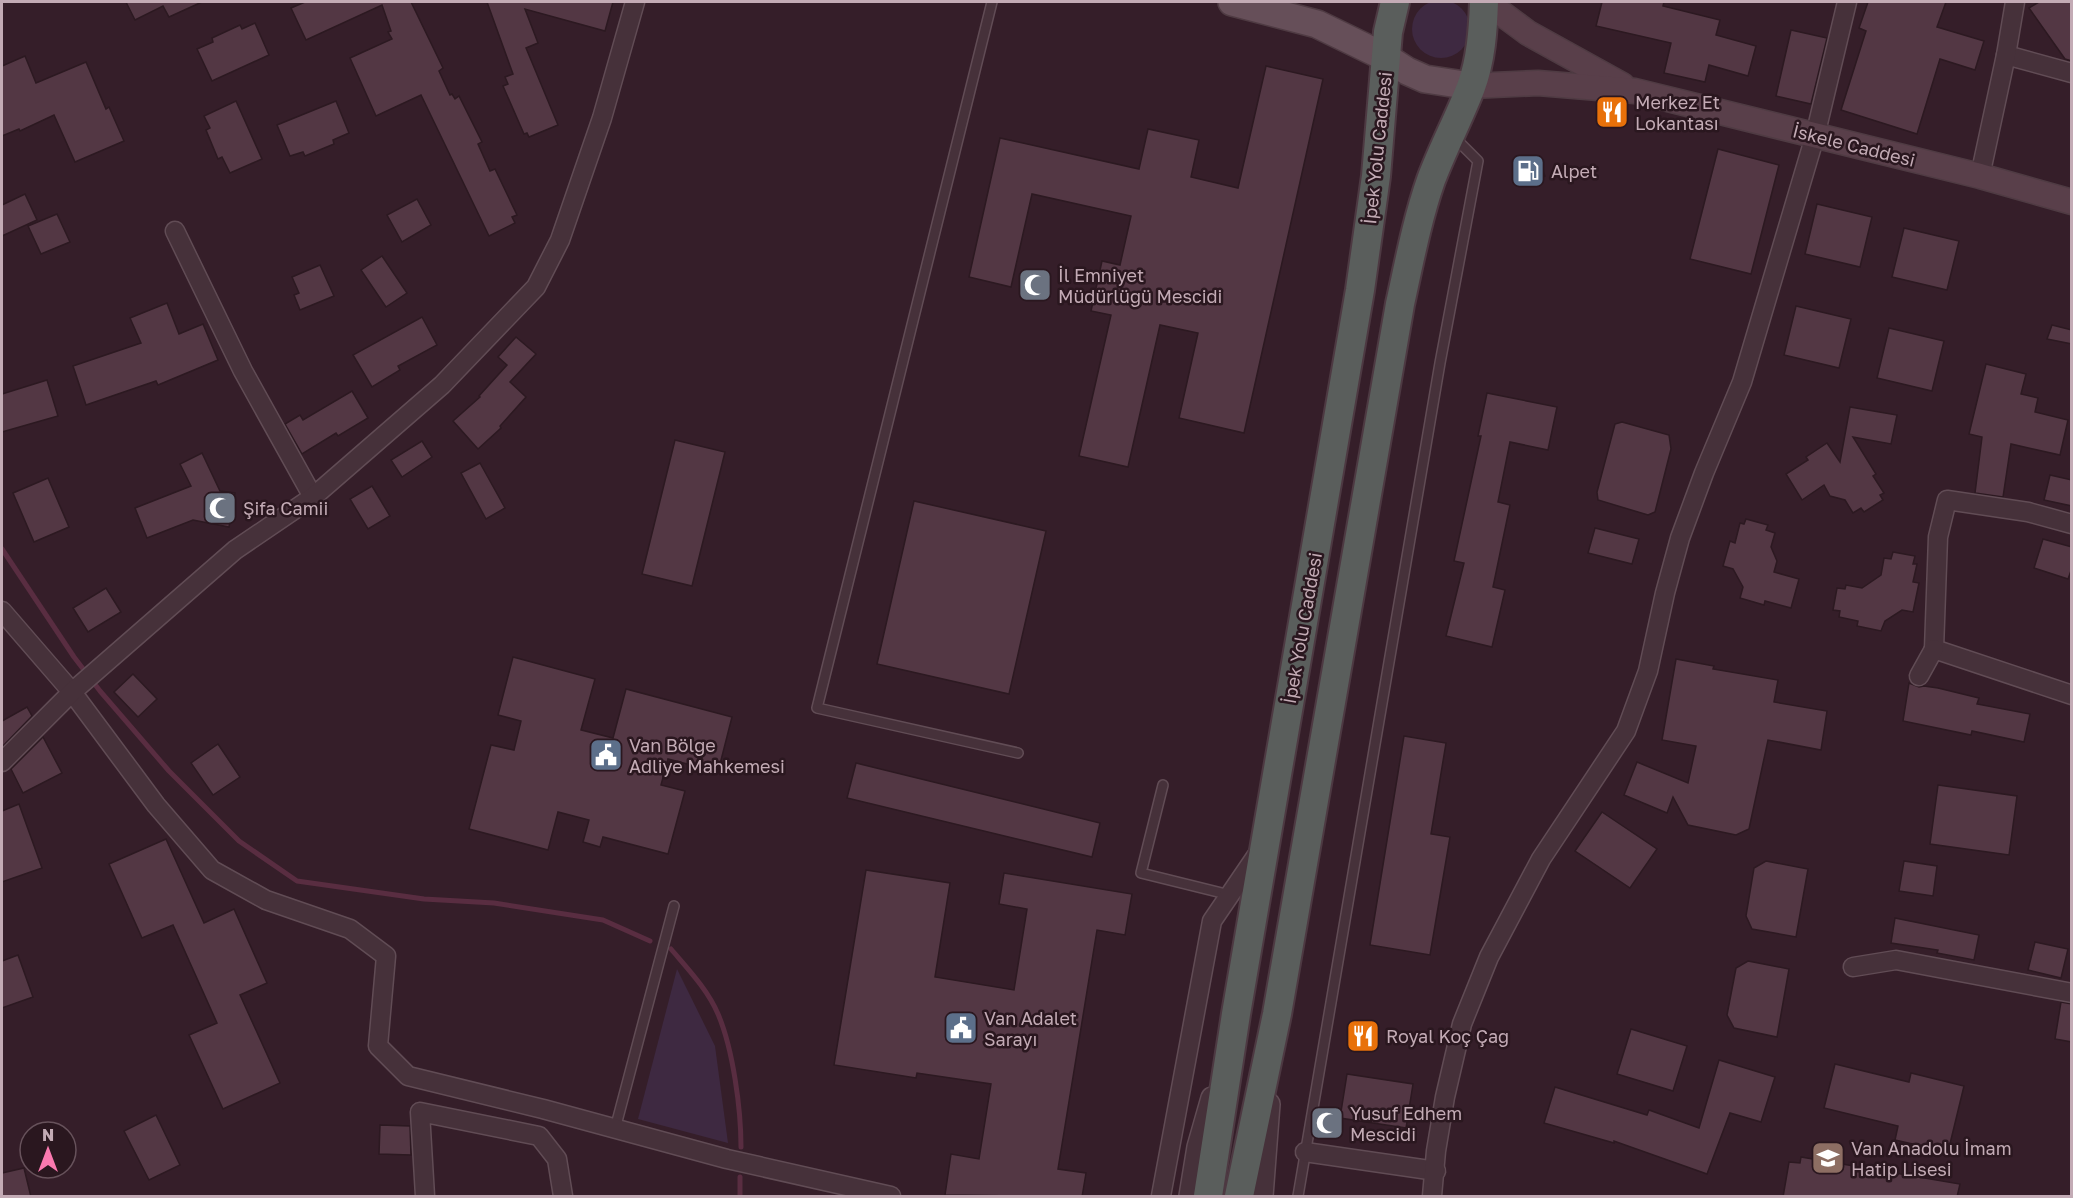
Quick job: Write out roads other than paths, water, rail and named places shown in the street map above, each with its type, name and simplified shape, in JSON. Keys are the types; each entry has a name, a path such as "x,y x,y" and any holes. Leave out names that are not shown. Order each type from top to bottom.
{"highway":[{"name":"İpek Yolu Caddesi","path":"1208,1197 1264,844 1360,290 1376,176 1388,32 1395,2"},
{"path":"1239,1197 1277,1014 1400,304 1412,246 1430,182 1471,86 1480,53 1485,2"}],"main road":[{"path":"1232,2 1317,24 1387,58 1425,80 1471,86 1538,83 1635,91"},
{"path":"1485,2 1527,33 1635,91"},
{"name":"İskele Caddesi","path":"1635,91 1980,176 2072,202"}],"street":[{"path":"2,762 72,692 234,550 313,497 442,385 536,287 560,240 602,118 635,2"},
{"path":"1432,1197 1445,1097 1462,1024 1488,957 1540,859 1626,731 1645,681 1680,538 1742,382 1815,136 1847,2"},
{"path":"1980,176 2015,2"},
{"path":"2006,55 2072,73"},
{"path":"175,231 243,371 313,497"},
{"path":"1919,676 1934,650 1938,537 1947,500 2028,512 2072,524"},
{"path":"2,611 72,692 156,806 212,870 266,900 350,929 386,956 378,1046 408,1076 727,1159 891,1197"},
{"path":"1934,650 2072,695"},
{"path":"1161,1197 1212,921 1264,844"},
{"path":"1853,967 1896,960 2072,993"},
{"path":"1190,1197 1198,1147 1236,1014"},
{"path":"1262,1197 1277,1014"},
{"path":"424,1197 420,1112 539,1136 556,1159 563,1197"},
{"path":"1305,1152 1436,1171"}],"lane":[{"path":"992,2 817,708 1018,753"},
{"path":"1298,1197 1438,374 1478,161 1450,132"},
{"path":"1163,785 1141,873 1230,895"},
{"path":"615,1129 674,906"}],"waterway":[{"path":"2,549 74,657 169,771 239,841 297,881 424,899 494,903 603,920 650,941"},
{"path":"671,949 709,997 723,1028 735,1079 740,1115 741,1147"},
{"path":"740,1177 740,1196"}],"place":[{"name":"Merkez Et Lokantası","path":"1612,112"},
{"name":"Alpet","path":"1528,171"},
{"name":"İl Emniyet Müdürlüğü Mescidi","path":"1035,285"},
{"name":"Şifa Camii","path":"220,508"},
{"name":"Van Bölge Adliye Mahkemesi","path":"606,755"},
{"name":"Van Adalet Sarayı","path":"961,1028"},
{"name":"Royal Koç Çağ","path":"1363,1036"},
{"name":"Yusuf Edhem Mescidi","path":"1327,1123"},
{"name":"Van Anadolu İmam Hatip Lisesi","path":"1828,1158"}]}
